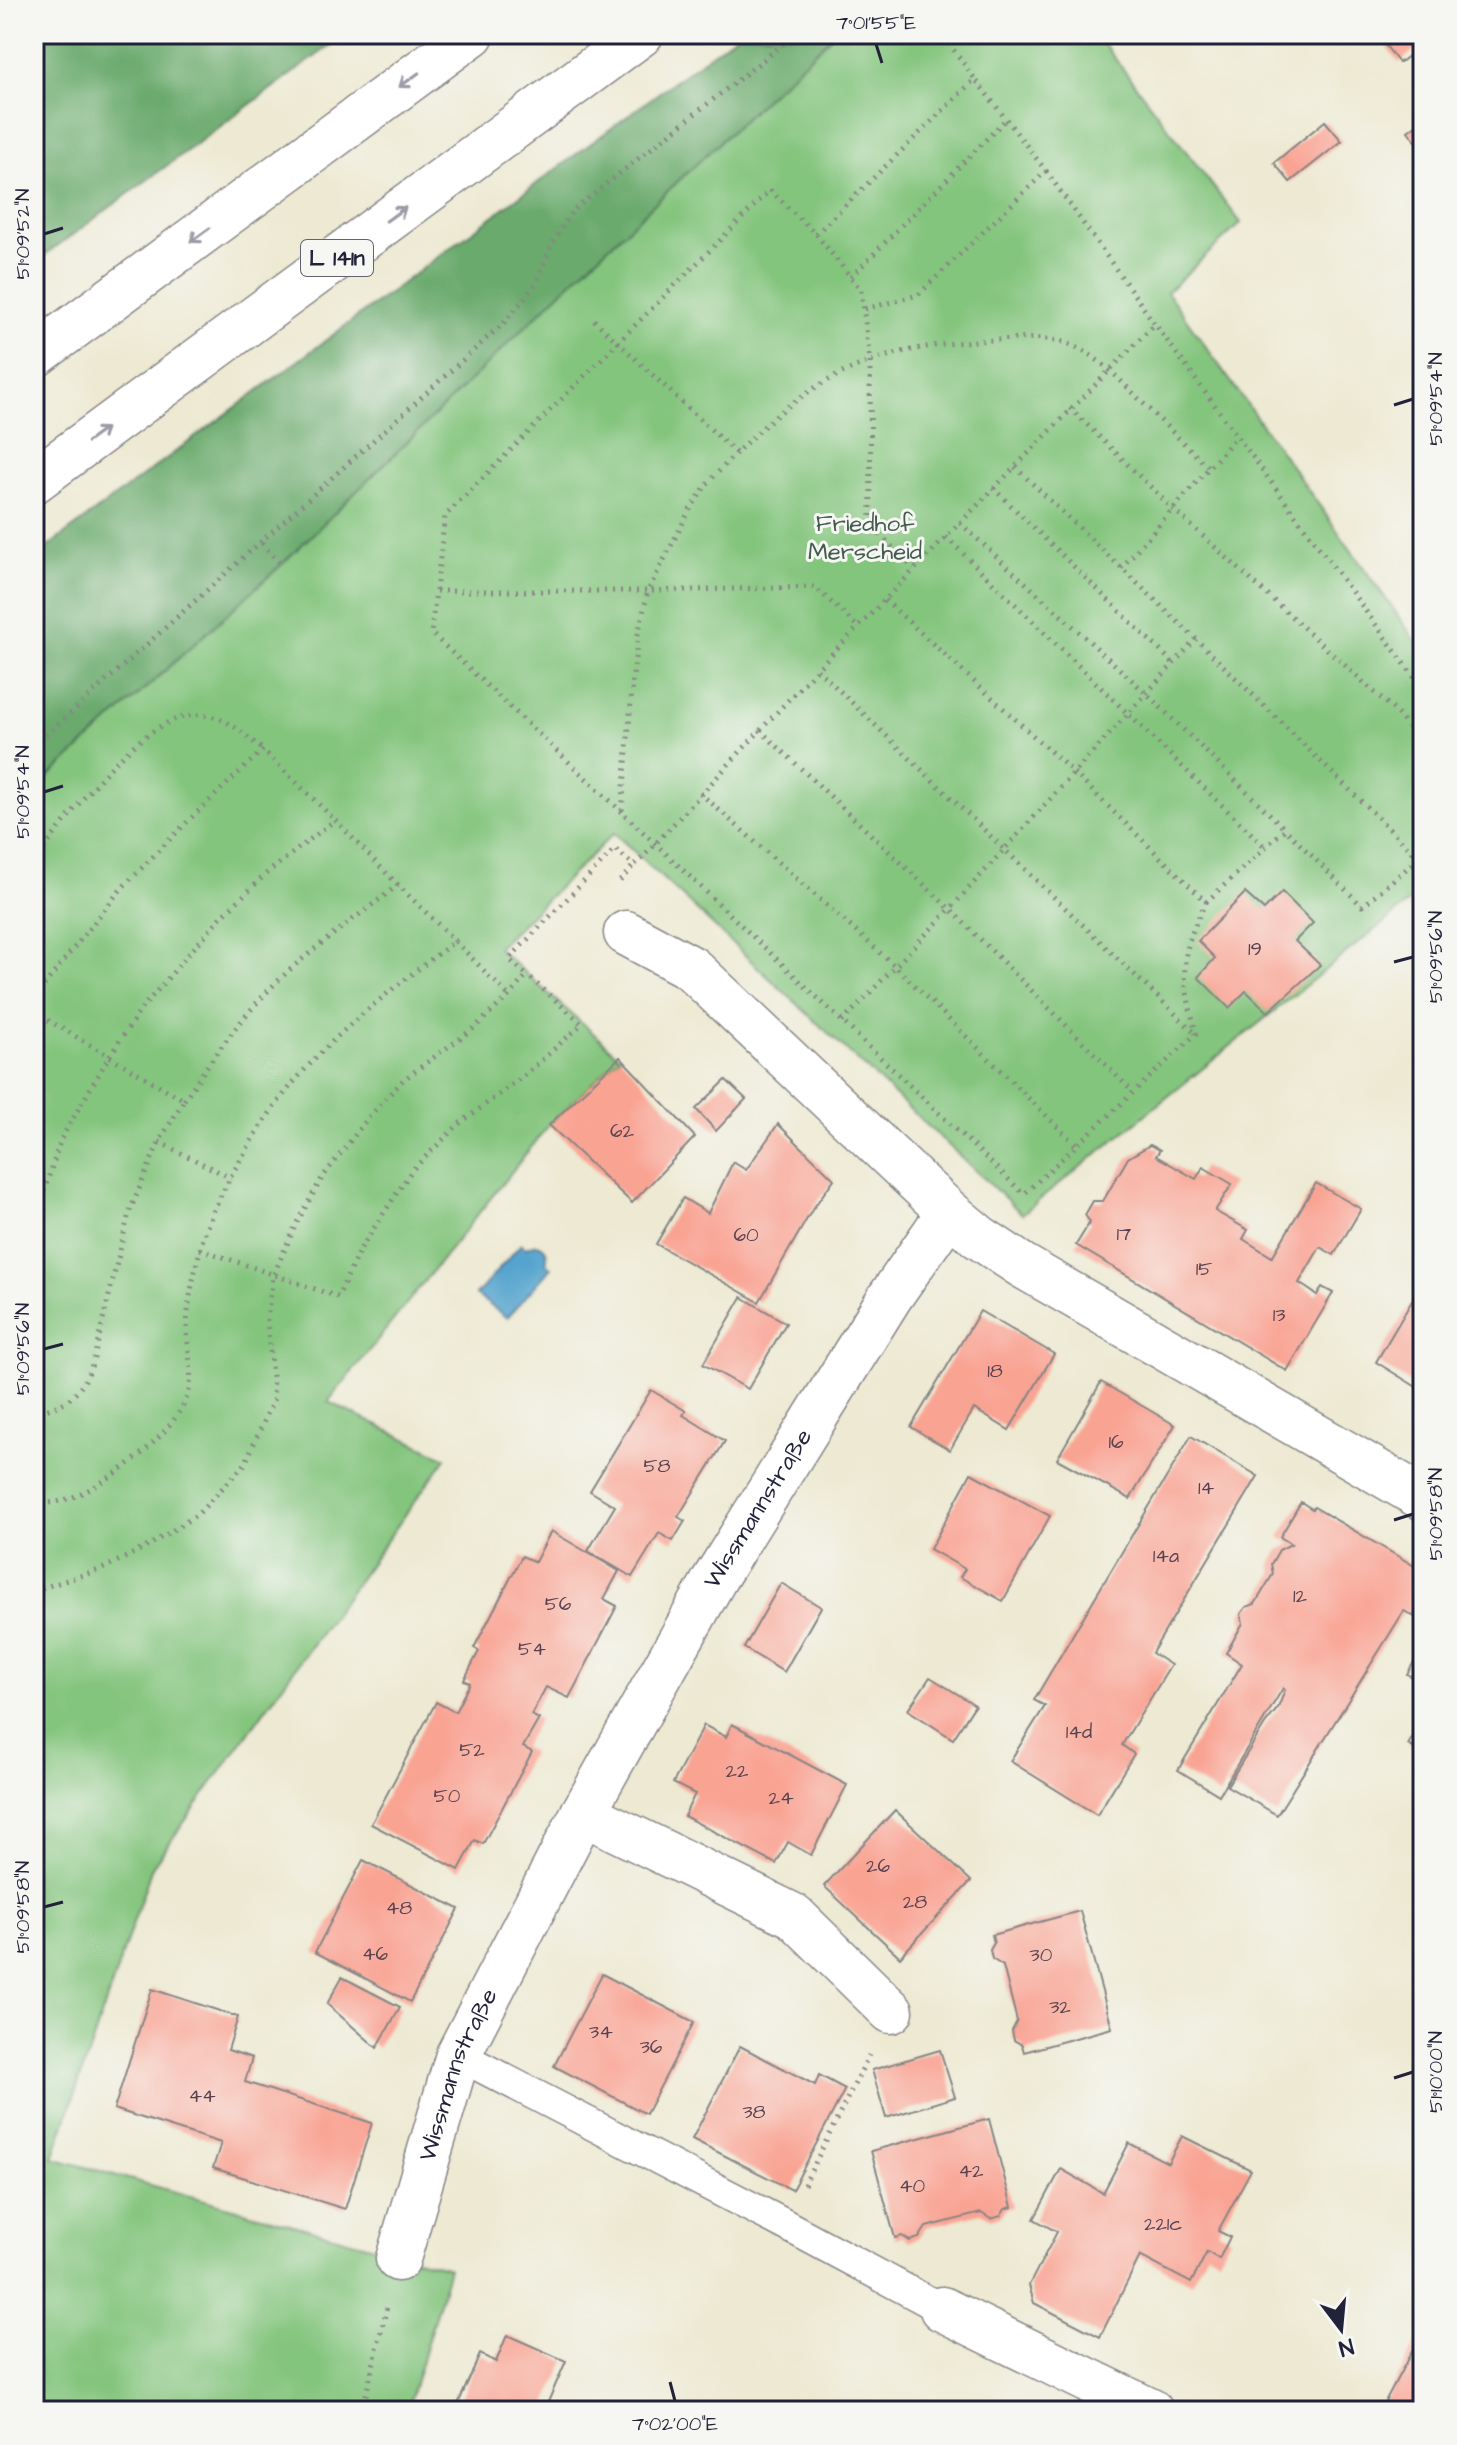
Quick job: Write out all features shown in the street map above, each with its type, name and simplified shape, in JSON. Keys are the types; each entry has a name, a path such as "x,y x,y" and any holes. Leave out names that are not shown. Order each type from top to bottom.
{"main road":[{"path":"34,356 472,34"},
{"name":"L 141n","path":"34,481 641,34"},
{"path":"626,933 691,968 964,1224 1021,1265 1423,1498"},
{"name":"Wissmannstraße","path":"398,2259 458,2055 583,1813 714,1580 890,1297 964,1224"},
{"path":"583,1813 794,1916 891,2011"},
{"path":"942,2309 1151,2411"}],"lane":[{"path":"458,2055 942,2309"}],"path":[{"path":"34,746 506,321 536,284 552,244 572,211 796,34"},
{"path":"942,34 1046,171 1423,689"},
{"path":"816,234 975,79"},
{"path":"851,277 1006,119"},
{"path":"865,309 918,295 1046,171"},
{"path":"914,569 871,525 870,360 861,290 816,234 770,190 445,516 431,633 656,842 1024,1194"},
{"path":"594,320 736,453"},
{"path":"200,1249 338,1297 359,1251 412,1170 459,1124 525,1075 582,1024 509,959 615,849 634,865 817,669 1155,324"},
{"path":"622,812 633,676 648,591 689,511 707,484 776,413 804,393 870,360 970,341 1033,338 1059,341 1075,346 1109,370 1209,468"},
{"path":"1070,408 1172,508 1394,710 1423,745"},
{"path":"1121,568 1237,436"},
{"path":"959,523 1147,694 1362,906 1421,856 1015,467"},
{"path":"993,488 1174,664"},
{"path":"946,537 1266,848"},
{"path":"262,543 281,565"},
{"path":"436,591 815,587 859,628"},
{"path":"885,600 1073,772 1206,902"},
{"path":"842,1022 950,909 1196,639"},
{"path":"817,669 1196,1034"},
{"path":"34,861 104,775 147,733 168,721 199,715 218,719 233,724 263,750 509,996"},
{"path":"760,730 950,909 1133,1092"},
{"path":"34,998 121,889 263,750"},
{"path":"700,793 895,966 1077,1146"},
{"path":"34,1222 61,1139 110,1055 142,1008 220,918 267,873 335,820"},
{"path":"1196,1034 1185,987 1184,959 1190,933 1206,902 1285,829"},
{"path":"34,1413 55,1408 76,1395 86,1381 129,1213 159,1142 220,1047 254,1005 283,976 398,885"},
{"path":"34,1504 63,1501 100,1484 140,1455 174,1419 190,1386 188,1304 200,1249 231,1178 276,1103 320,1052 355,1018 455,941"},
{"path":"34,1588 102,1569 148,1546 198,1514 245,1464 274,1398 267,1320 273,1276 296,1224 322,1178 368,1118 403,1080 474,1028 527,975"},
{"path":"34,1012 184,1100"},
{"path":"964,1224 1024,1194 1196,1034"},
{"path":"159,1142 231,1178"},
{"path":"784,2224 891,2011"},
{"path":"362,2411 398,2259"}],"green space":[{"path":"34,34 346,34 34,263"},
{"path":"738,34 834,34 567,286 281,565 34,790 34,557"},
{"name":"Friedhof Merscheid","path":"834,34 1096,34 1241,223 1167,292 1423,651 1423,891 1022,1214 614,833 497,948 620,1057 549,1125 328,1402 446,1458 152,1867 53,2158 449,2268 407,2411 34,2411 34,790 281,565 567,286"}],"water":[{"path":"521,1244 525,1248 537,1244 543,1247 547,1254 546,1263 551,1268 507,1318 476,1295"}],"building":[{"path":"1377,34 1423,34 1423,50 1420,46 1399,63"},
{"path":"1423,120 1423,151 1408,131"},
{"path":"1325,121 1342,141 1290,182 1274,163"},
{"path":"1282,892 1313,923 1295,941 1320,965 1268,1012 1246,991 1229,1008 1198,977 1215,958 1198,941 1245,893 1264,910"},
{"path":"620,1057 695,1137 632,1203 549,1125"},
{"path":"726,1080 746,1099 716,1131 696,1109"},
{"path":"778,1124 834,1179 812,1210 759,1302 656,1244 683,1198 708,1213 733,1162 746,1170"},
{"path":"1150,1145 1160,1150 1156,1156 1196,1179 1203,1167 1232,1184 1215,1211 1248,1230 1243,1239 1272,1257 1316,1183 1361,1209 1334,1255 1320,1247 1299,1283 1317,1295 1322,1287 1333,1293 1287,1371 1076,1245 1090,1222 1085,1215 1093,1201 1103,1201 1128,1158"},
{"path":"1423,1282 1423,1391 1376,1362"},
{"path":"742,1297 786,1323 748,1389 703,1364"},
{"path":"980,1311 1054,1354 1009,1430 974,1409 950,1450 911,1427"},
{"path":"1101,1382 1175,1425 1130,1499 1057,1459"},
{"path":"651,1390 686,1411 683,1415 725,1441 678,1517 685,1521 673,1541 659,1533 632,1577 588,1551 615,1506 590,1491"},
{"path":"1191,1436 1258,1476 1152,1653 1171,1665 1122,1745 1134,1754 1097,1815 1010,1761 1045,1706 1034,1700"},
{"path":"971,1473 1050,1516 1003,1601 960,1577 965,1569 930,1549"},
{"path":"1301,1502 1423,1571 1423,1638 1415,1633 1422,1621 1404,1611 1277,1815 1227,1786 1278,1708 1285,1690 1283,1688 1219,1795 1178,1770 1242,1664 1226,1653 1243,1623 1241,1614 1246,1607 1255,1604 1273,1574 1271,1564 1279,1550 1291,1544 1280,1537"},
{"path":"551,1531 619,1571 604,1599 617,1606 569,1698 546,1687 531,1715 539,1719 523,1747 532,1752 483,1844 475,1840 459,1870 371,1824 436,1702 455,1712 470,1683 464,1680 479,1651 474,1648 522,1556 535,1562"},
{"path":"781,1583 821,1607 784,1672 744,1648"},
{"path":"1423,1646 1423,1683 1407,1674"},
{"path":"930,1677 975,1705 953,1739 908,1710"},
{"path":"1423,1719 1423,1753 1408,1745"},
{"path":"732,1724 847,1785 811,1855 788,1842 776,1864 684,1816 695,1794 673,1783 704,1725 726,1737"},
{"path":"895,1810 971,1881 900,1957 824,1886"},
{"path":"363,1860 459,1909 410,2002 315,1952"},
{"path":"1080,1911 1112,2028 1024,2052 1022,2045 1014,2040 1012,2031 1017,2021 1003,1966 992,1959 992,1935"},
{"path":"602,1974 694,2022 646,2114 554,2066"},
{"path":"342,1977 400,2007 377,2048 327,2004"},
{"path":"152,1989 238,2017 228,2050 252,2058 245,2082 372,2123 345,2209 213,2168 221,2143 114,2109"},
{"path":"740,2046 815,2085 819,2075 845,2089 792,2190 692,2139"},
{"path":"940,2050 955,2097 886,2118 872,2070"},
{"path":"989,2119 1012,2207 991,2219 981,2213 926,2227 919,2238 910,2241 902,2236 895,2238 871,2151"},
{"path":"1182,2136 1251,2170 1218,2231 1230,2237 1219,2259 1207,2252 1191,2283 1140,2256 1100,2337 1034,2303 1029,2285 1057,2232 1034,2219 1061,2169 1103,2193 1129,2143 1168,2163"},
{"path":"1423,2330 1423,2411 1380,2411"},
{"path":"507,2335 566,2361 544,2411 455,2411 480,2354 496,2362"}]}
